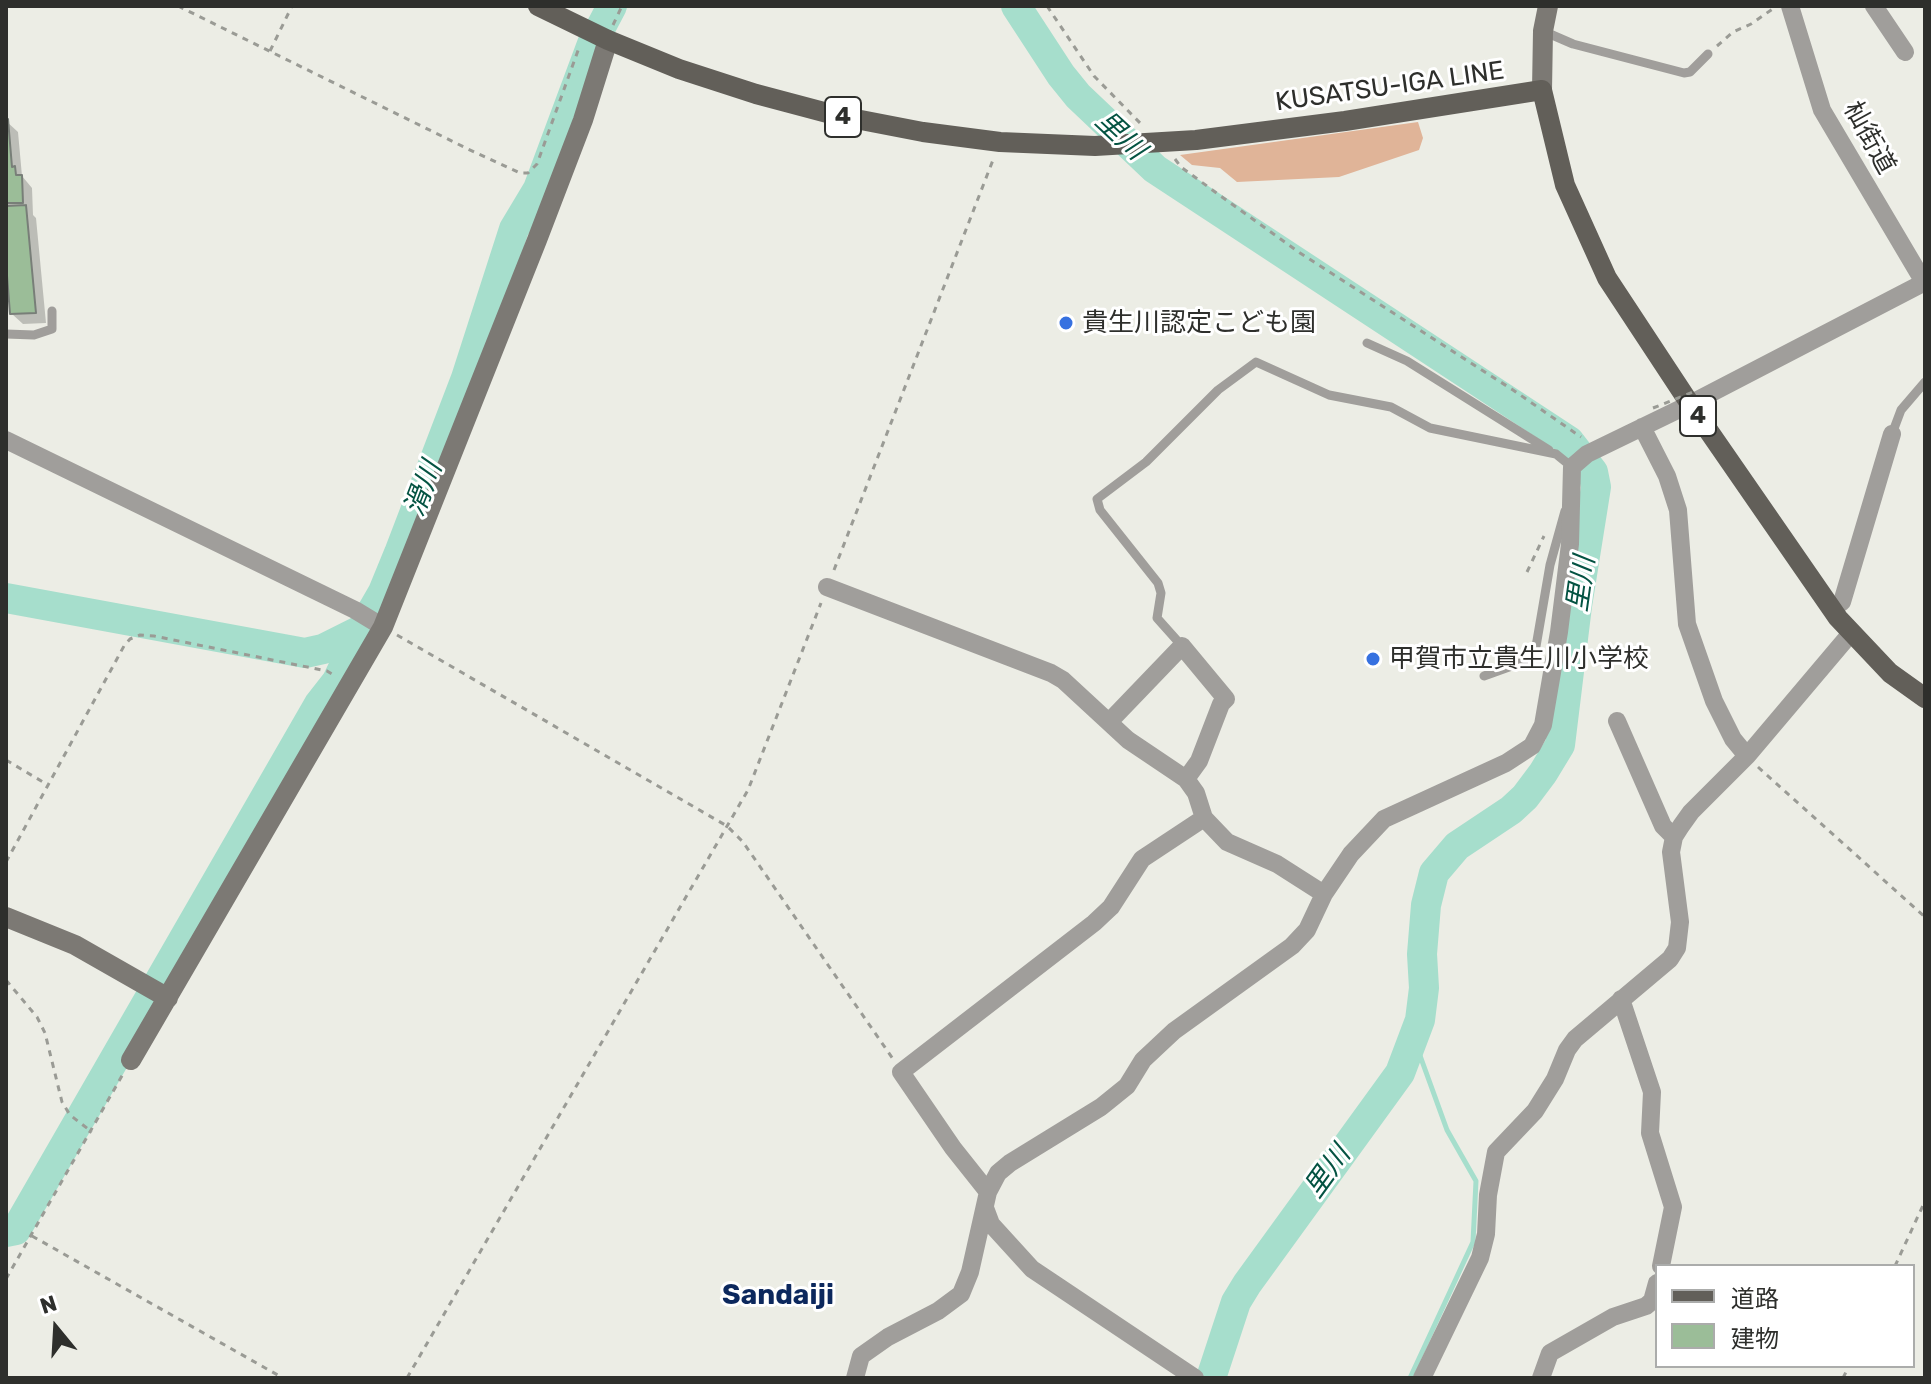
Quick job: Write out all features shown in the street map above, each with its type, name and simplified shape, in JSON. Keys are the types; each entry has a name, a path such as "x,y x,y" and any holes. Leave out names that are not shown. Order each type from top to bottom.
{"main road":[{"name":"KUSATSU-IGA LINE","path":"538,6 679,69 835,115 923,132 1000,142 1095,146 1196,140 1345,121 1542,90 1565,185 1607,278 1832,609 1890,673 1925,698"}],"street":[{"path":"1542,90 1543,31 1548,6"},
{"name":"杣街道","path":"1790,6 1822,110 1925,283"},
{"path":"1874,6 1905,52"},
{"path":"131,1060 349,684 378,624 537,240 583,120 596,34"},
{"path":"855,1378 861,1356 961,1294 970,1272 979,1222 998,1173 1101,1107 1127,1086 1143,1060 1174,1031 1292,946 1307,930 1324,894 1351,854 1384,819 1506,763 1539,738 1559,632 1573,489 1582,459 1691,398 1925,283"},
{"path":"1642,427 1667,476 1678,510 1687,624 1714,701 1733,739 1747,756"},
{"path":"1832,609 1842,602 1892,434"},
{"path":"6,440 378,624"},
{"path":"827,587 1063,680 1128,740 1186,779 1196,793 1204,818 1227,842 1277,864 1324,894"},
{"path":"1422,1378 1480,1258 1496,1152 1535,1111 1575,1039 1605,1017 1621,999 1670,959 1677,948 1680,922 1672,869 1674,837 1691,812 1747,756 1851,633"},
{"path":"1109,722 1182,646 1226,699 1221,704 1199,761 1186,779"},
{"path":"1617,721 1663,826 1674,837"},
{"path":"1193,1377 1032,1269 991,1224 986,1200 901,1072 1094,923 1111,907 1142,859 1204,818"},
{"path":"6,917 75,945 168,998"},
{"path":"1621,999 1652,1092 1650,1133 1673,1207 1661,1264"},
{"path":"1541,1378 1550,1353 1613,1317 1646,1306 1652,1301 1655,1290"}],"lane":[{"path":"1543,31 1573,44 1684,73 1690,72 1708,54"},
{"path":"6,334 34,335 52,329 52,311"},
{"path":"1367,343 1407,361 1556,454"},
{"path":"1182,646 1157,618 1161,593 1158,583 1100,510 1097,499 1146,462 1218,390 1256,362 1329,395 1391,407 1430,428 1582,459"},
{"path":"1892,434 1901,410 1925,382"},
{"path":"1484,676 1534,658 1550,565 1573,489"}],"path":[{"path":"178,6 520,173 528,173 537,164 596,34"},
{"path":"270,51 292,6"},
{"path":"1047,6 1094,76 1181,167 1300,253 1567,426 1582,459"},
{"path":"1708,54 1733,32 1777,6"},
{"path":"407,1378 748,790 1000,142"},
{"path":"1653,408 1691,398"},
{"path":"1527,572 1546,528"},
{"path":"378,624 727,826 743,842 901,1072"},
{"path":"6,862 130,639 140,635 327,671 349,684"},
{"path":"1747,756 1925,917"},
{"path":"6,760 48,785"},
{"path":"6,980 37,1017 45,1033 62,1102 70,1115 92,1132"},
{"path":"6,1279 131,1060"},
{"path":"1896,1264 1925,1201"},
{"path":"32,1236 283,1378"}],"shaded area":[{"path":"1418,122 1423,138 1419,150 1339,177 1237,182 1220,168 1192,165 1180,155"}],"building":[{"path":"6,119 12,167 15,166 16,175 22,175 23,203 6,203"},
{"path":"26,205 36,313 10,314 6,206"}],"waterway":[{"name":"滑川","path":"6,598 305,653 323,649 361,630 383,592 466,378 514,229 538,189 592,44 612,6"},
{"name":"里川","path":"1016,6 1078,96 1155,169 1569,441 1593,472 1596,487 1560,745 1525,797 1457,846 1434,873 1426,905 1420,1020 1400,1073 1247,1284 1236,1302 1211,1378"},
{"path":"6,1232 16,1230 319,704 337,681 361,630"},
{"path":"1410,1378 1473,1242 1476,1181 1447,1130 1414,1039"}],"place":[{"name":"貴生川認定こども園","path":"1066,323"},
{"name":"甲賀市立貴生川小学校","path":"1373,659"}],"district":[{"name":"Sandaiji","path":"778,1296"}]}
